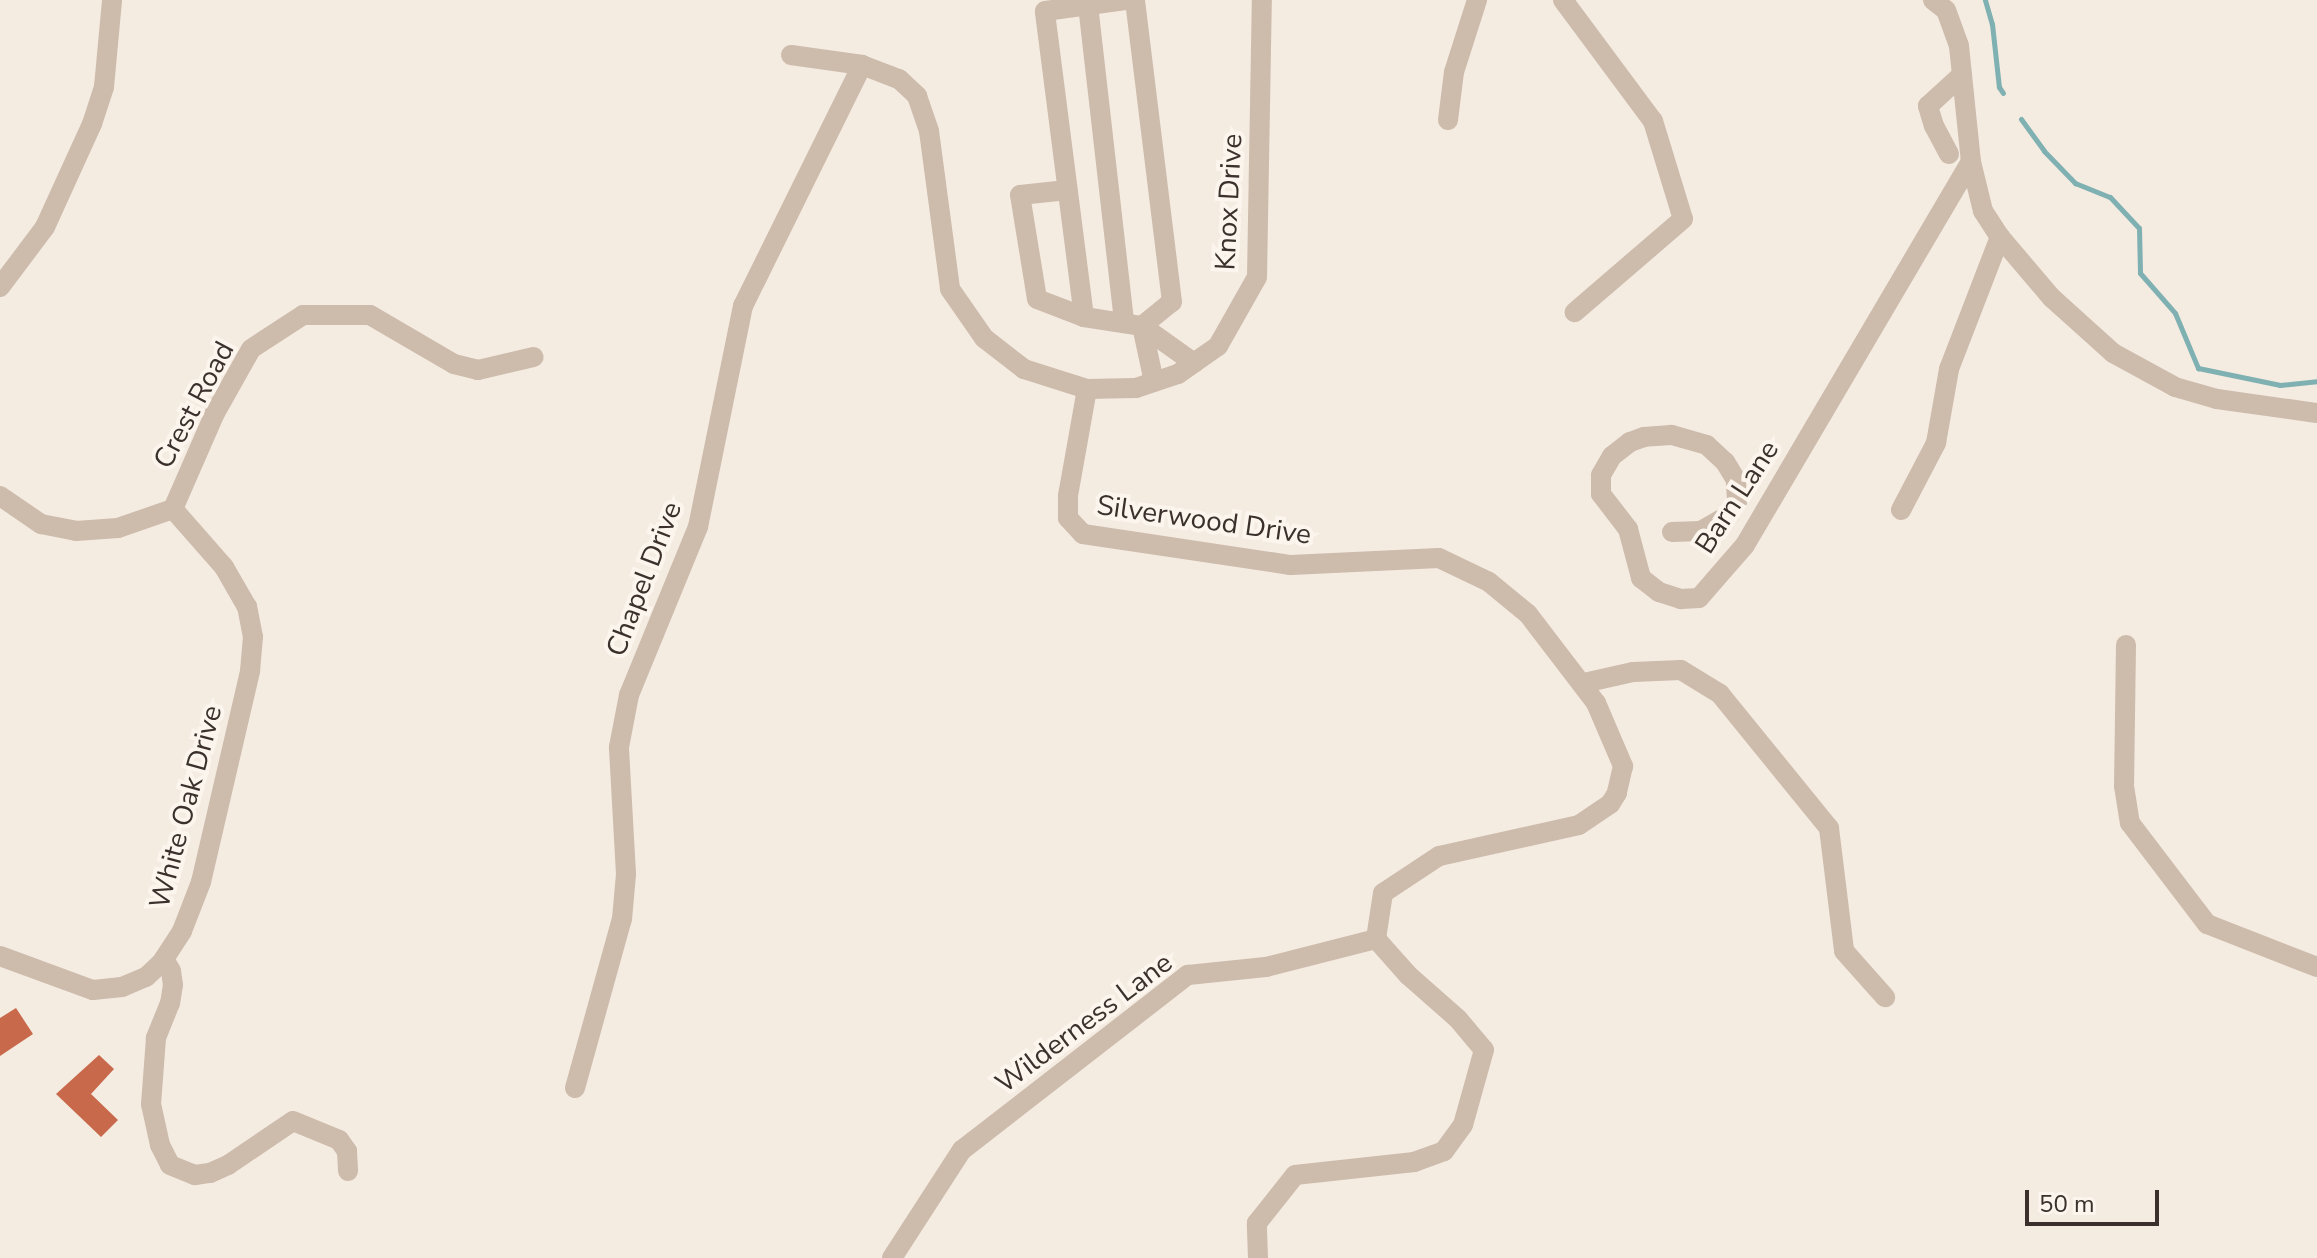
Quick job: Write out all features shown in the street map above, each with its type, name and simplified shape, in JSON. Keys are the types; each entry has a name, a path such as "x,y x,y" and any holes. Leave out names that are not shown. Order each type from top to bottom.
{"street":[{"path":"0,287 45,227 92,124 104,87 112,0"},
{"path":"1084,317 1045,11 1125,0"},
{"path":"1133,325 1172,302 1135,0"},
{"name":"Knox Drive","path":"862,65 899,79 917,96 929,131 950,289 984,338 1024,369 1087,389 1136,388 1178,374 1218,346 1257,277 1262,0"},
{"path":"1448,120 1454,72 1477,0"},
{"path":"1563,0 1653,121 1683,219 1575,312"},
{"path":"1933,0 1946,10 1954,25 1977,196 2000,237 2052,298 2113,353 2175,387 2217,399 2317,413"},
{"path":"1088,5 1133,325 1154,382"},
{"path":"791,55 862,65"},
{"name":"Chapel Drive","path":"575,1088 622,919 626,874 619,747 629,695 698,527 743,306 862,65"},
{"path":"1949,154 1928,106 1962,75"},
{"name":"Barn Lane","path":"1672,532 1701,531 1729,515 1737,501 1736,480 1725,462 1707,445 1671,435 1644,437 1630,442 1612,456 1601,475 1601,494 1628,529 1641,578 1659,592 1681,599 1699,598 1745,545 1971,162"},
{"path":"1067,190 1020,195 1037,299 1084,317 1133,325 1194,363"},
{"path":"1901,510 1936,443 1949,369 2000,237"},
{"name":"Crest Road","path":"0,496 41,524 76,531 118,528 173,509 215,413 251,349 303,315 370,315 454,364 478,370 534,357"},
{"name":"Silverwood Drive","path":"1087,389 1068,496 1068,518 1083,534 1291,565 1439,558 1489,582 1528,614 1584,683 1623,766 1617,793 1610,804 1579,825 1439,856 1383,893 1376,939"},
{"name":"White Oak Drive","path":"0,956 93,990 122,987 146,977 164,959 182,931 201,882 250,671 253,637 247,607 224,567 173,509"},
{"path":"2126,645 2124,786 2130,823 2207,924 2317,967"},
{"path":"1584,683 1633,672 1681,670 1720,694 1829,828 1844,951 1885,997"},
{"path":"1258,1258 1257,1223 1295,1175 1414,1162 1444,1151 1463,1125 1484,1050 1458,1019 1409,976 1376,939"},
{"name":"Wilderness Lane","path":"892,1258 962,1150 1188,975 1266,967 1376,939"},
{"path":"164,959 171,971 173,985 170,1003 156,1038 151,1104 160,1145 170,1165 195,1175 210,1173 228,1165 293,1121 339,1140 347,1151 348,1171"}],"building":[{"path":"16,1008 33,1034 0,1056 0,1018"},
{"path":"99,1055 114,1069 91,1094 118,1120 101,1137 56,1094"}],"waterway":[{"path":"1985,0 1992,24 1999,87 2003,93"},
{"path":"2021,119 2044,151 2075,183 2110,197 2139,228 2140,273 2175,313 2198,368 2280,385 2317,381"}]}
